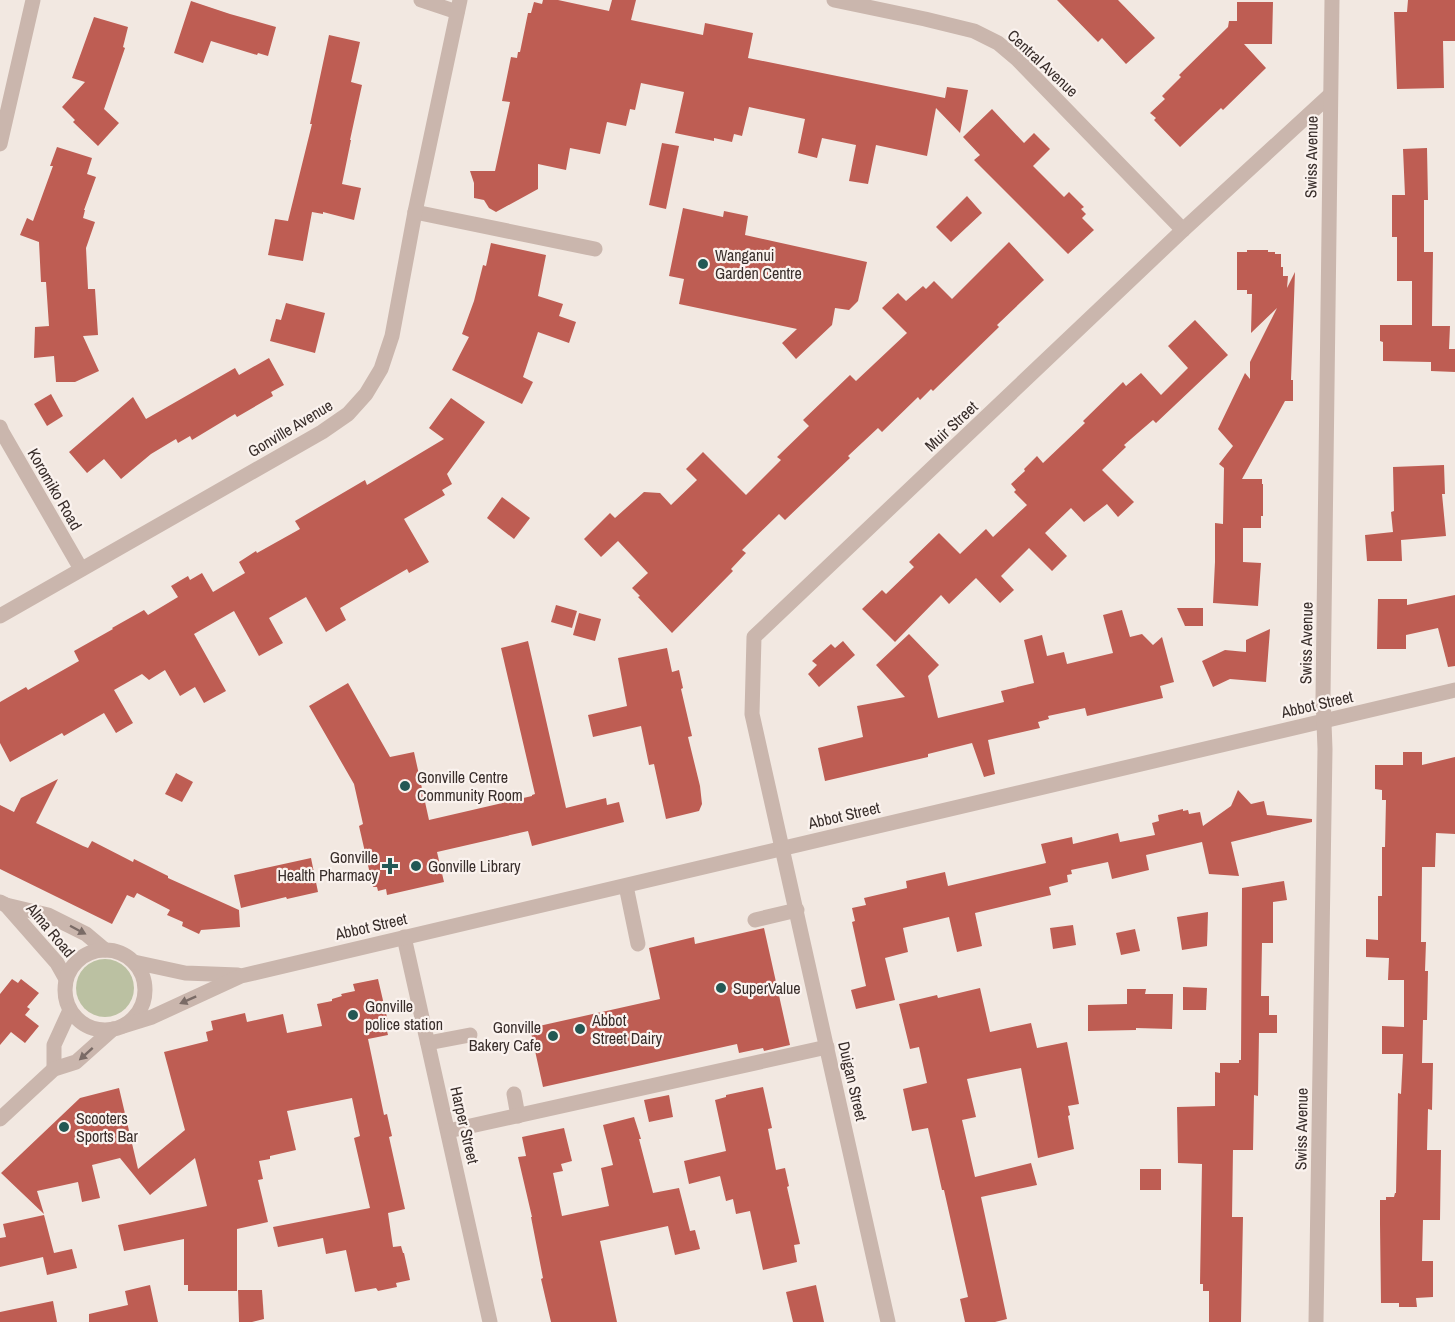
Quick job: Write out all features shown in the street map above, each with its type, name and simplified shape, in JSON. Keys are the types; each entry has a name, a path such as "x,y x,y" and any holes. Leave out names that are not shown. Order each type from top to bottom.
{"street":[{"path":"0,144 33,0"},
{"path":"421,0 458,6"},
{"name":"Central Avenue","path":"834,0 974,31 998,43 1017,59 1183,230"},
{"name":"Swiss Avenue","path":"1316,1322 1325,749 1332,0"},
{"name":"Gonville Avenue","path":"0,616 322,432 348,414 366,394 381,369 392,336 458,6"},
{"name":"Muir Street","path":"783,848 752,714 754,638 1183,230 1330,95"},
{"path":"415,212 595,249"},
{"name":"Koromiko Road","path":"0,427 81,569"},
{"name":"Abbot Street","path":"118,1028 152,1017 241,976 1455,690"},
{"name":"Duigan Street","path":"783,848 888,1322"},
{"path":"626,886 638,944"},
{"name":"Alma Road","path":"3,904 48,915 86,934 105,950"},
{"name":"Alma Road","path":"3,904 57,963 66,980"},
{"path":"755,920 796,910"},
{"name":"Harper Street","path":"404,936 490,1322"},
{"path":"0,1119 54,1069 76,1062 134,1018 140,1009 145,984 134,962 116,951 93,952 81,958 72,967 66,980 66,1000 78,1020 88,1027 118,1028"},
{"name":"Abbot Street","path":"134,962 185,973 241,976"},
{"path":"54,1069 54,1045 70,1010"},
{"path":"428,1043 470,1035"},
{"path":"448,1131 827,1047"},
{"path":"514,1094 518,1116"}],"green space":[{"path":"99,959 111,959 121,963 130,972 134,994 126,1009 111,1017 99,1017 89,1013 80,1004 76,994 76,982 80,972 89,963"}],"building":[{"path":"543,0 558,0 609,11 612,0 636,0 631,20 703,35 705,23 753,33 748,58 945,98 947,87 968,90 960,133 936,108 927,156 876,145 868,184 849,181 856,145 822,138 817,158 798,153 805,119 749,107 742,136 734,134 732,142 714,138 714,141 675,133 684,92 641,83 635,110 630,109 626,126 607,122 600,154 570,148 566,170 538,164 538,189 496,212 489,208 484,200 474,198 474,183 470,171 495,171 510,102 502,101 511,57 517,58 520,52 528,13 531,13 534,2 542,4"},
{"path":"1057,0 1118,0 1155,38 1126,64 1102,38 1098,42"},
{"path":"1408,0 1455,0 1455,41 1443,41 1444,88 1397,89 1394,12 1407,12"},
{"path":"191,1 276,27 268,56 258,53 257,55 211,41 203,63 174,53"},
{"path":"1237,2 1273,2 1272,44 1244,44 1266,68 1223,110 1221,108 1180,147 1150,113 1165,99 1162,96 1181,77 1179,75 1228,27 1229,21 1237,21"},
{"path":"94,17 128,27 123,47 125,48 104,109 119,123 98,146 73,122 75,120 62,107 85,82 72,78"},
{"path":"329,35 360,42 351,82 362,85 342,184 361,188 354,220 323,212 323,214 312,212 303,261 268,255 275,219 288,221 312,124 310,124"},
{"path":"992,109 1024,143 1034,133 1050,149 1033,166 1064,197 1069,192 1084,207 1081,209 1086,214 1082,218 1094,230 1068,254 974,160 980,155 963,137"},
{"path":"662,143 679,146 666,209 649,205"},
{"path":"57,147 92,158 87,174 96,177 83,218 95,222 86,248 88,289 95,289 98,335 83,336 99,371 75,382 56,382 54,356 34,358 35,327 49,326 46,282 41,282 39,242 20,235 27,218 33,221 53,166 50,166"},
{"path":"1427,148 1428,200 1424,200 1424,252 1433,252 1432,326 1450,326 1449,349 1455,349 1455,372 1431,371 1431,362 1383,361 1383,342 1380,341 1380,325 1412,325 1412,281 1397,281 1397,237 1392,237 1392,195 1405,195 1403,149"},
{"path":"967,196 982,213 951,242 936,227"},
{"path":"683,208 723,217 724,211 748,216 745,235 867,262 858,301 849,310 835,308 832,325 796,359 782,343 797,329 679,304 684,279 669,276"},
{"path":"1009,242 1044,280 933,391 931,389 920,400 918,397 882,432 878,428 785,520 779,514 742,550 746,553 731,569 733,571 672,633 632,588 648,573 618,541 601,557 584,539 610,513 615,518 644,492 660,493 671,505 697,480 686,469 703,452 746,495 781,460 777,457 809,426 803,420 850,375 856,381 907,333 882,308 898,293 906,301 923,286 926,289 934,281 952,299"},
{"path":"491,243 546,255 538,296 563,304 559,316 576,322 569,343 538,332 523,377 533,382 522,404 452,370 469,337 462,334 474,301 483,265 486,266"},
{"path":"1247,250 1268,250 1268,252 1281,254 1283,276 1288,276 1287,288 1295,272 1291,380 1293,380 1293,401 1285,401 1242,479 1262,479 1263,484 1261,528 1243,528 1243,562 1261,563 1258,606 1213,603 1215,523 1223,524 1224,468 1219,464 1233,446 1218,429 1245,373 1250,379 1250,362 1277,308 1251,333 1252,294 1247,294 1247,290 1237,290 1237,252 1247,252"},
{"path":"286,303 325,313 315,353 270,341 276,319 281,320"},
{"path":"1195,320 1228,355 1156,423 1153,420 1124,445 1126,447 1102,470 1134,502 1118,517 1107,504 1084,522 1071,508 1045,533 1067,556 1052,571 1029,548 1001,576 1014,590 1000,603 976,578 949,604 941,595 895,642 862,609 882,590 886,594 914,567 909,562 939,533 960,554 986,529 993,537 1027,505 1014,492 1016,490 1011,484 1037,456 1043,463 1123,382 1126,386 1141,373 1161,395 1188,368 1168,346"},
{"path":"269,358 284,385 271,392 273,396 237,417 235,414 192,440 190,436 178,443 176,439 151,454 121,479 104,459 87,473 69,452 133,397 146,419 235,368 239,375"},
{"path":"51,394 63,416 47,426 34,404"},
{"path":"451,398 485,422 447,474 452,484 442,490 445,495 404,519 429,562 409,573 407,569 340,608 346,620 326,632 306,597 269,618 283,643 259,656 234,611 194,634 226,691 204,703 195,687 180,696 165,670 149,680 142,674 114,690 133,723 116,733 104,713 64,736 62,733 10,762 0,743 0,702 26,687 28,690 79,661 74,651 112,628 144,610 148,615 178,597 171,586 188,576 190,580 202,573 213,592 245,573 239,562 300,529 295,521 365,480 367,485 444,439 429,428"},
{"path":"1444,465 1445,494 1442,494 1446,536 1401,540 1402,561 1367,561 1365,535 1393,532 1391,512 1394,511 1393,467"},
{"path":"502,497 530,518 514,539 487,518"},
{"path":"1455,595 1455,666 1448,667 1438,628 1406,635 1406,649 1377,649 1378,599 1407,599 1407,605"},
{"path":"556,605 577,611 572,628 551,622"},
{"path":"1177,608 1203,608 1203,626 1185,626"},
{"path":"1122,610 1130,637 1142,634 1153,645 1162,637 1174,682 1160,686 1163,698 1087,716 1085,708 1048,716 1049,719 1038,722 1040,728 988,740 995,774 984,777 972,743 928,754 928,757 825,781 818,748 863,737 857,706 905,697 876,665 909,634 939,665 928,676 938,718 1004,702 1001,691 1034,683 1024,640 1042,635 1047,656 1064,652 1067,664 1113,653 1103,615"},
{"path":"579,613 601,619 595,641 573,635"},
{"path":"1270,629 1266,682 1230,679 1213,687 1202,661 1225,650 1246,652 1246,640"},
{"path":"528,641 566,808 606,798 607,805 619,802 624,822 532,846 528,831 437,852 444,882 387,895 386,889 378,891 377,887 373,887 359,826 363,824 354,784 309,706 348,683 390,757 414,752 429,820 532,796 535,794 501,648"},
{"path":"843,641 855,655 819,687 808,674 817,665 812,661 831,644 835,648"},
{"path":"667,648 672,672 679,670 692,736 688,737 702,804 699,811 666,819 654,764 649,765 641,726 593,737 588,715 627,706 618,658"},
{"path":"1403,752 1422,752 1422,765 1455,757 1455,834 1436,833 1435,867 1422,867 1421,942 1426,942 1425,971 1428,971 1427,1020 1423,1020 1422,1063 1433,1063 1432,1110 1428,1109 1427,1150 1441,1150 1440,1220 1423,1220 1422,1261 1433,1261 1433,1297 1416,1298 1417,1307 1399,1307 1399,1303 1381,1303 1380,1200 1394,1197 1396,1193 1398,1093 1401,1094 1403,1054 1382,1054 1382,1026 1404,1027 1404,980 1388,980 1389,958 1366,957 1366,939 1378,940 1378,896 1382,896 1382,847 1385,847 1386,800 1382,800 1382,790 1375,789 1375,765 1403,765"},
{"path":"176,773 193,782 182,802 165,794"},
{"path":"58,779 36,823 88,848 92,841 133,862 134,859 168,878 239,910 240,927 201,930 199,934 182,926 183,922 167,915 170,910 137,893 134,898 127,895 112,924 0,869 0,805 14,812 21,798"},
{"path":"1238,790 1251,804 1264,801 1267,815 1312,819 1312,822 1231,842 1239,876 1209,874 1202,842 1146,855 1149,870 1112,879 1108,862 1071,870 1072,874 1067,875 1068,882 1049,887 1051,895 975,913 982,946 957,952 949,917 903,928 908,952 885,958 895,1000 856,1009 851,990 866,986 852,922 855,921 852,908 866,905 864,898 907,888 906,881 945,872 948,886 1046,863 1041,844 1072,837 1073,844 1118,833 1120,842 1155,835 1152,823 1159,821 1158,815 1183,809 1183,811 1188,810 1189,814 1200,812 1203,826 1231,806"},
{"path":"311,858 318,892 241,908 234,875"},
{"path":"1284,881 1287,900 1273,902 1273,943 1262,943 1261,996 1269,996 1269,1015 1277,1015 1277,1033 1259,1033 1258,1096 1254,1095 1253,1150 1233,1150 1232,1217 1243,1217 1241,1322 1209,1322 1209,1291 1203,1291 1203,1284 1200,1284 1202,1164 1178,1163 1177,1107 1215,1106 1215,1072 1220,1073 1220,1063 1239,1063 1241,1060 1242,888"},
{"path":"1208,912 1207,946 1182,950 1177,917"},
{"path":"1073,925 1076,945 1053,949 1050,928"},
{"path":"764,928 790,1045 764,1051 763,1048 739,1053 737,1044 543,1087 530,1028 660,999 649,948 694,937 695,944"},
{"path":"1135,929 1140,951 1121,955 1116,933"},
{"path":"12,979 18,983 21,979 39,993 27,1007 30,1009 25,1015 39,1026 25,1043 11,1032 0,1045 0,994"},
{"path":"378,979 389,1026 386,1027 388,1035 368,1039 384,1115 387,1114 392,1136 389,1137 405,1209 388,1213 393,1247 401,1246 410,1280 396,1283 397,1287 355,1292 346,1250 326,1254 323,1238 278,1247 273,1227 370,1208 354,1138 360,1136 352,1098 287,1111 296,1150 259,1161 263,1179 258,1180 268,1222 237,1229 237,1291 188,1291 188,1285 184,1285 184,1239 124,1251 118,1225 207,1206 195,1158 150,1195 120,1158 92,1165 100,1198 82,1202 78,1182 37,1191 44,1214 1,1173 80,1098 119,1088 138,1169 185,1130 164,1052 208,1041 206,1032 213,1030 211,1021 245,1013 247,1022 283,1014 287,1033 322,1026 317,1004 332,1001 342,996 341,994 355,991 353,984"},
{"path":"1183,987 1207,988 1206,1010 1183,1010"},
{"path":"980,988 990,1032 1031,1023 1037,1048 1067,1042 1079,1104 1068,1106 1074,1149 1038,1158 1021,1068 967,1079 976,1117 962,1120 975,1177 1031,1163 1037,1185 981,1197 1007,1319 995,1322 965,1322 960,1299 968,1297 928,1128 912,1131 903,1089 927,1083 919,1047 910,1049 899,1004"},
{"path":"1127,989 1146,989 1145,994 1173,994 1172,1029 1136,1028 1136,1030 1088,1031 1088,1005 1127,1004"},
{"path":"763,1087 772,1128 768,1129 776,1170 785,1168 800,1244 794,1245 797,1262 763,1270 750,1211 736,1214 733,1199 726,1201 720,1176 689,1184 684,1161 726,1151 715,1100 726,1097 726,1095"},
{"path":"669,1095 673,1117 649,1122 644,1100"},
{"path":"634,1117 653,1193 679,1188 690,1231 695,1230 700,1249 675,1255 668,1226 600,1241 617,1322 551,1322 541,1279 543,1278 532,1217 518,1157 526,1156 522,1137 564,1128 572,1161 561,1164 563,1171 553,1173 562,1216 609,1206 601,1168 613,1165 603,1125"},
{"path":"1140,1169 1161,1169 1161,1190 1140,1190"},
{"path":"44,1215 54,1253 72,1249 77,1268 47,1275 43,1257 0,1267 0,1238 6,1237 3,1224"},
{"path":"150,1285 158,1322 89,1322 89,1314 128,1305 125,1291"},
{"path":"816,1285 824,1322 793,1322 786,1292"},
{"path":"238,1290 262,1290 264,1319 239,1322"},
{"path":"53,1301 57,1322 0,1322 0,1312"}],"place":[{"name":"Wanganui Garden Centre","path":"703,264"},
{"name":"Gonville Centre Community Room","path":"405,786"},
{"name":"Gonville Health Pharmacy","path":"390,866"},
{"name":"Gonville Library","path":"416,866"},
{"name":"SuperValue","path":"721,988"},
{"name":"Gonville police station","path":"353,1015"},
{"name":"Abbot Street Dairy","path":"580,1029"},
{"name":"Gonville Bakery Cafe","path":"553,1036"},
{"name":"Scooters Sports Bar","path":"64,1127"}]}
